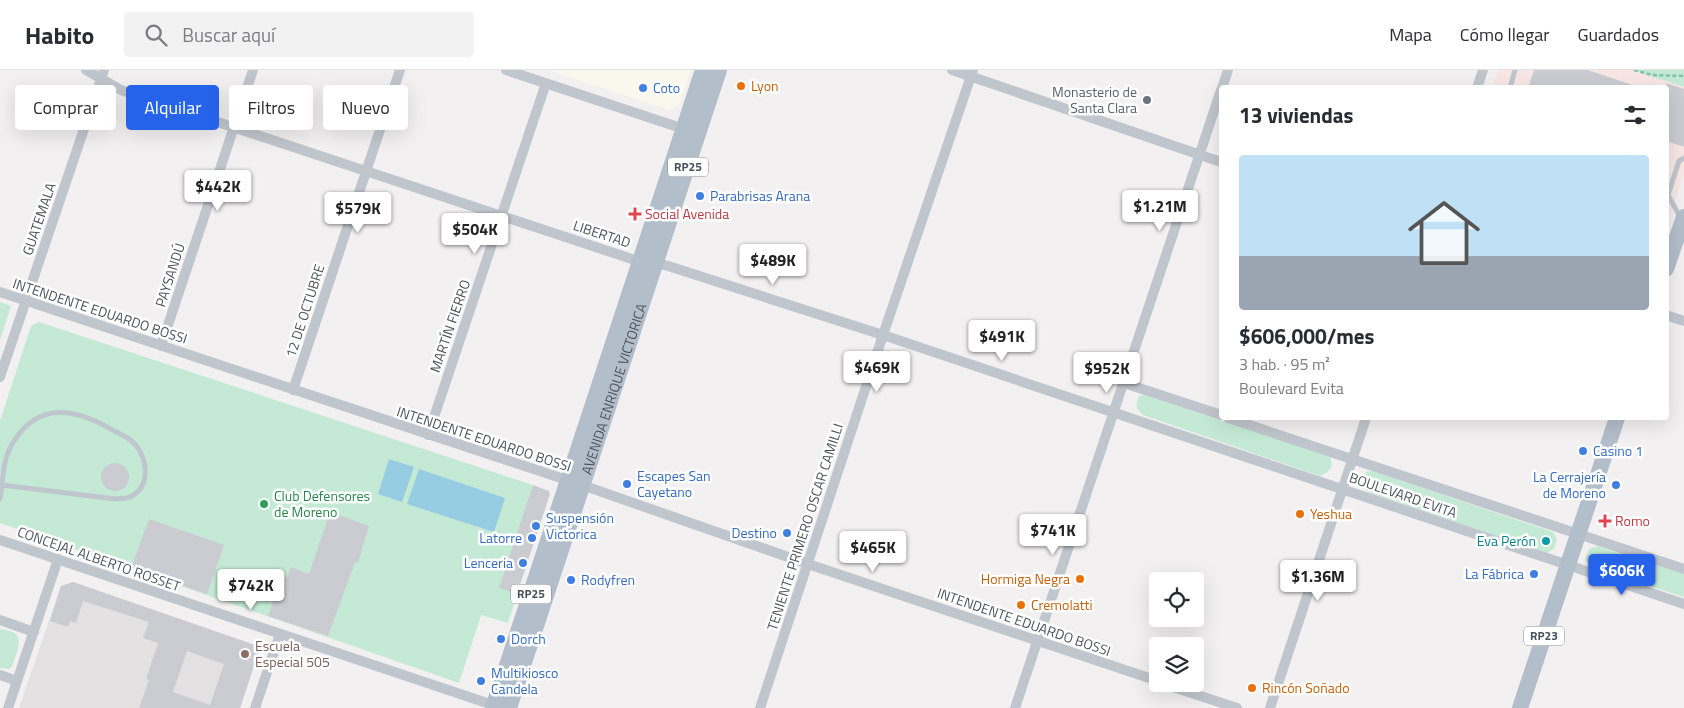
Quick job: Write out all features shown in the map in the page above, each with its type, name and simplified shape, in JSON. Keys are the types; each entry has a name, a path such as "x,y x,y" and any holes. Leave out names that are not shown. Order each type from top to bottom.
{"main road":[{"name":"AVENIDA ENRIQUE VICTORICA","path":"649,263 684,129 703,70"},
{"name":"AVENIDA ENRIQUE VICTORICA","path":"500,708 649,263 719,70"},
{"path":"1669,260 1683,219"},
{"name":"RP23","path":"1520,708 1616,420"}],"street":[{"name":"LIBERTAD","path":"86,70 103,74 122,90 229,126"},
{"name":"PAYSANDÚ","path":"248,85 253,70"},
{"name":"12 DE OCTUBRE","path":"293,390 400,70"},
{"path":"506,70 684,129"},
{"path":"952,70 972,73 1219,161"},
{"path":"1223,85 1228,70"},
{"path":"1478,85 1483,70"},
{"name":"TENIENTE PRIMERO OSCAR CAMILLI","path":"760,708 972,73"},
{"name":"GUATEMALA","path":"0,377 103,74"},
{"name":"MARTÍN FIERRO","path":"428,435 546,83"},
{"path":"1015,708 1219,97"},
{"name":"PAYSANDÚ","path":"161,346 232,130"},
{"name":"LIBERTAD","path":"242,130 649,263 666,265 883,335 1114,412"},
{"name":"INTENDENTE EDUARDO BOSSI","path":"0,292 575,483 808,564 1149,678"},
{"path":"1669,316 1684,321"},
{"path":"1124,383 1219,414"},
{"name":"BOULEVARD EVITA","path":"1114,412 1684,604"},
{"name":"BOULEVARD EVITA","path":"1234,420 1684,569"},
{"path":"1270,708 1365,420"},
{"name":"CONCEJAL ALBERTO ROSSET","path":"0,540 500,708"},
{"path":"8,708 58,559"},
{"path":"0,620 34,632"},
{"path":"255,708 280,634"},
{"path":"0,675 17,681"},
{"path":"1188,692 1237,708"}],"lane":[{"path":"1511,85 1515,70"},
{"path":"1669,189 1680,161 1684,158"},
{"path":"1669,199 1683,219"},
{"path":"0,499 4,466 16,439 37,417 49,413 69,413 96,421 133,442 140,451 145,465 145,478 138,492 128,498 115,499 2,485"}],"path":[{"path":"1634,70 1655,75 1684,76"},
{"path":"1655,75 1657,70"}],"shaded area":[{"name":"Coto","path":"548,70 691,70 679,106 669,110"},
{"path":"1498,70 1632,70 1684,87 1684,173 1669,217 1669,85 1493,85"},
{"path":"73,582 255,645 258,653 240,708 19,708 61,586"}],"green space":[{"path":"1632,70 1684,70 1684,87"},
{"path":"0,302 11,306 0,340"},
{"name":"Club Defensores de Moreno","path":"39,322 533,485 500,588 517,594 508,623 481,615 459,683 0,523 0,421 31,326"},
{"path":"1144,395 1330,457 1331,466 1329,471 1320,476 1143,415 1138,409 1137,402 1139,396"},
{"path":"1372,471 1553,532 1557,539 1554,549 1547,553 1367,492 1362,485 1362,480 1366,472"},
{"path":"1597,546 1684,574 1684,597 1591,567 1585,560 1589,549"},
{"path":"0,629 13,632 19,641 14,662 10,669 0,668"}],"water":[{"path":"389,459 414,467 402,502 378,494"},
{"path":"419,469 505,498 494,532 407,504"}],"building":[{"path":"1534,70 1588,70 1632,85 1529,85"},
{"path":"1666,83 1684,89 1684,147 1669,142 1669,85 1666,85"},
{"path":"115,463 125,467 129,477 125,487 115,491 105,487 101,477 105,467"},
{"path":"533,485 549,491 550,494 517,594 499,588"},
{"path":"330,512 369,526 358,563 355,562 328,636 268,616 282,577 287,578 291,567 309,574"},
{"path":"149,519 224,545 207,594 131,568"},
{"path":"73,582 255,645 258,654 240,708 139,708 149,680 146,679 158,643 143,638 149,622 83,601 76,623 70,621 68,627 50,621 61,586","holes":["187,651 224,664 210,705 173,692"]}],"place":[{"name":"Lyon","path":"741,86"},
{"name":"Coto","path":"643,88"},
{"name":"Monasterio de Santa Clara","path":"1147,100"},
{"name":"Parabrisas Arana","path":"700,196"},
{"name":"Social Avenida","path":"635,214"},
{"name":"Casino 1","path":"1583,451"},
{"name":"Escapes San Cayetano","path":"627,484"},
{"name":"La Cerrajería de Moreno","path":"1616,485"},
{"name":"Club Defensores de Moreno","path":"264,504"},
{"name":"Yeshua","path":"1300,514"},
{"name":"Romo","path":"1605,521"},
{"name":"Suspensión Victorica","path":"536,526"},
{"name":"Destino","path":"787,533"},
{"name":"Latorre","path":"532,538"},
{"name":"Eva Perón","path":"1546,541"},
{"name":"Lenceria","path":"523,563"},
{"name":"La Fábrica","path":"1534,574"},
{"name":"Hormiga Negra","path":"1080,579"},
{"name":"Rodyfren","path":"571,580"},
{"name":"Cremolatti","path":"1021,605"},
{"name":"Dorch","path":"501,639"},
{"name":"Escuela Especial 505","path":"245,654"},
{"name":"Multikiosco Candela","path":"481,681"},
{"name":"Rincón Soñado","path":"1252,688"}]}
